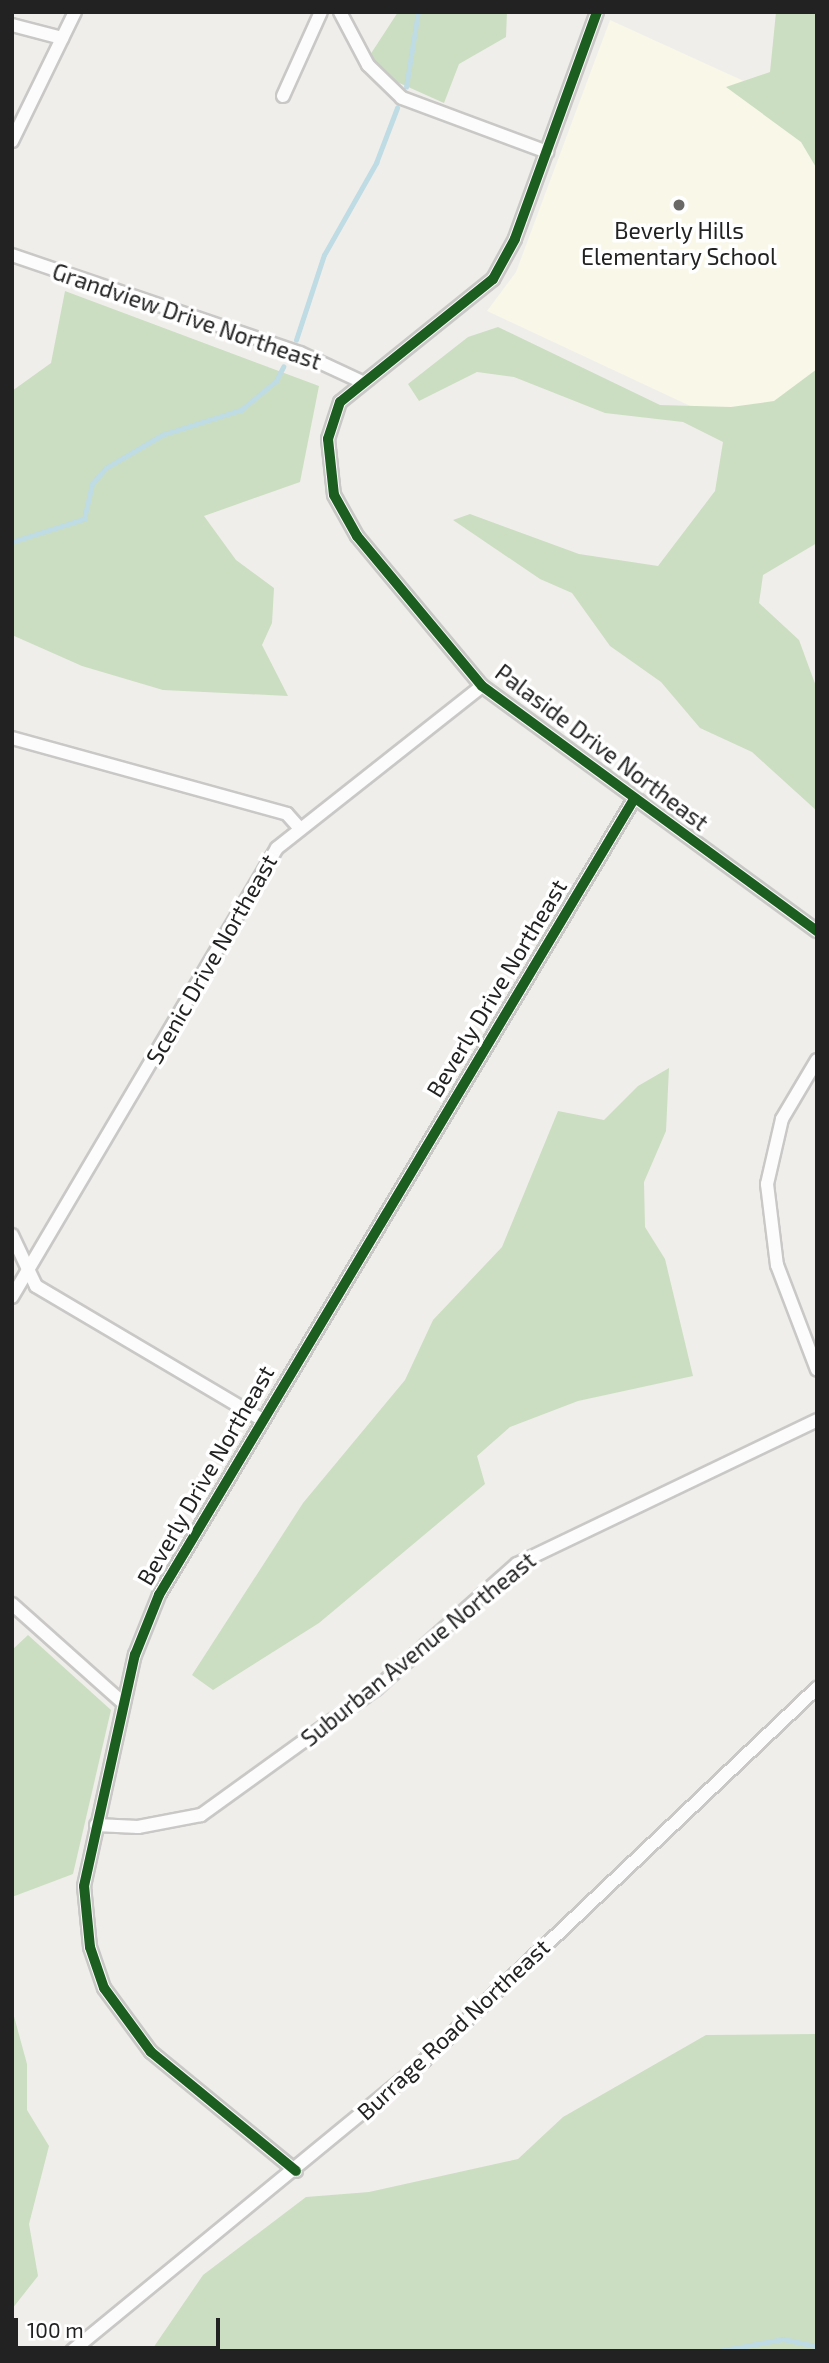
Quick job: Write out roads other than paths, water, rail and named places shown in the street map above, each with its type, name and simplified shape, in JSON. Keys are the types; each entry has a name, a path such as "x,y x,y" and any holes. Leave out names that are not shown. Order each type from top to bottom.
{"street":[{"path":"12,141 75,12"},
{"path":"283,96 321,12"},
{"path":"340,12 368,65 402,98 547,152"},
{"name":"Palaside Drive Northeast","path":"597,12 515,239 482,293 360,381 340,402 330,426 334,495 357,536 482,686 817,931"},
{"path":"12,25 62,38"},
{"name":"Grandview Drive Northeast","path":"12,255 300,353 360,381"},
{"name":"Scenic Drive Northeast","path":"12,1297 276,848 297,825 456,712 482,686"},
{"path":"12,738 287,814 297,825"},
{"name":"Beverly Drive Northeast","path":"296,2171 151,2052 104,1988 84,1905 96,1825 123,1703 147,1617 261,1419 634,799"},
{"path":"817,1060 782,1119 767,1184 777,1265 817,1370"},
{"path":"12,1235 27,1272 46,1293 261,1419"},
{"name":"Suburban Avenue Northeast","path":"96,1825 138,1827 201,1815 376,1689 517,1564 817,1420"},
{"path":"12,1604 123,1703"},
{"name":"Burrage Road Northeast","path":"72,2351 296,2171 411,2073 817,1688"}],"waterway":[{"path":"406,87 418,12"},
{"path":"296,340 324,255 376,163 397,108"},
{"path":"12,542 84,519 92,484 106,468 162,435 241,410 276,381 283,367"},
{"path":"719,2351 783,2339 817,2346"}],"place":[{"name":"Beverly Hills Elementary School","path":"679,205"}]}
